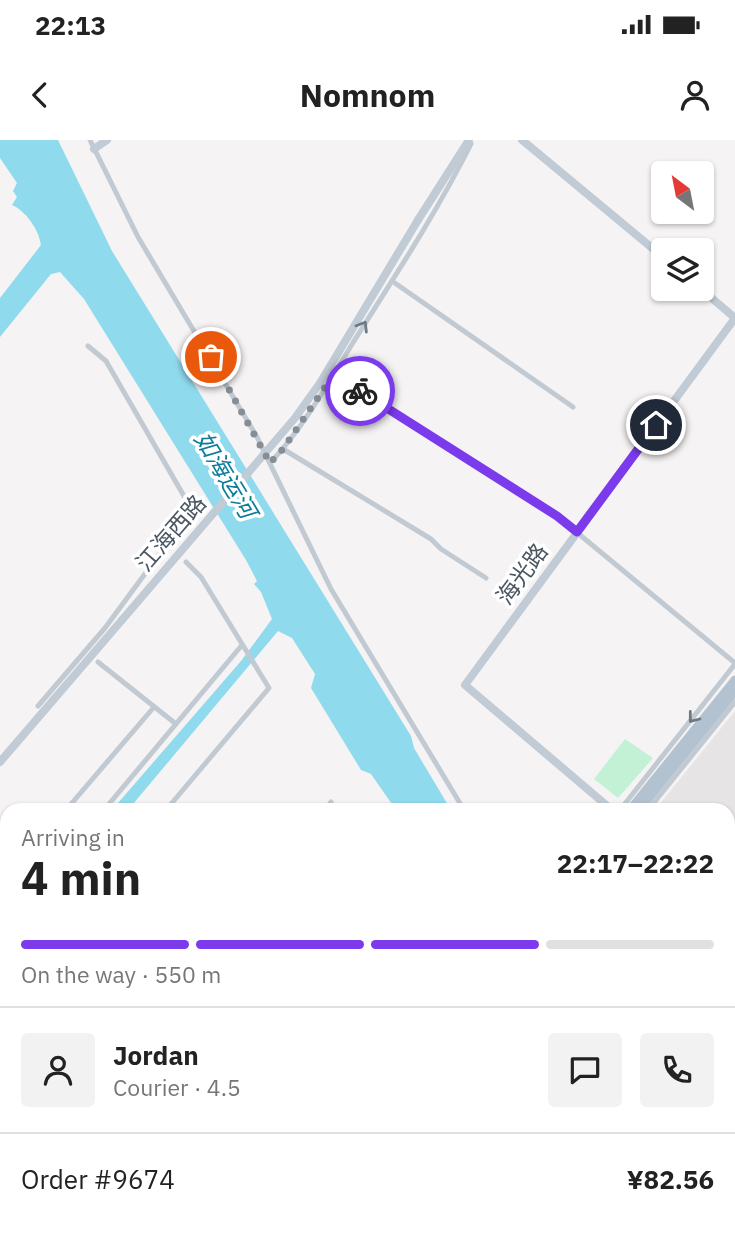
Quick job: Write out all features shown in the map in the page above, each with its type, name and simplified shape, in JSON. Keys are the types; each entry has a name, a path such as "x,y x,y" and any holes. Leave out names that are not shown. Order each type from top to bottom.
{"main road":[{"path":"636,803 735,680"},
{"path":"645,803 735,691"}],"street":[{"path":"107,140 92,144 138,237 270,463 331,589 460,803"},
{"path":"270,463 283,449 334,374 392,281 453,180 471,140"},
{"name":"江海西路","path":"0,762 295,418 320,383 418,220 471,140"},
{"path":"522,140 651,247"},
{"path":"392,281 573,407"},
{"path":"714,300 735,318"},
{"name":"海光路","path":"604,803 465,685 735,318"},
{"path":"38,706 105,628 191,510 106,362 88,346"},
{"path":"334,374 557,516 735,664 626,803"},
{"path":"283,449 431,539 441,550 486,578"},
{"path":"172,803 269,688 201,577 186,562"},
{"path":"110,803 244,648"},
{"path":"98,662 176,724"},
{"path":"654,803 735,702"},
{"path":"72,803 154,707"}],"shaded area":[{"path":"735,711 735,803 661,803"}],"green space":[{"path":"625,739 653,758 618,798 594,779"}],"water":[{"name":"如海运河","path":"0,140 58,140 112,251 411,736 414,748 447,803 391,803 371,774 361,770 311,688 315,674 292,638 278,631 134,803 118,803 241,661 272,619 261,592 254,584 257,581 246,560 84,299 60,272 51,274 0,337 0,298 41,245 31,222 12,205 17,197 13,191 17,183 0,158"}],"way so far":[{"path":"211,357 270,463 283,449 334,374 360,391"}],"route":[{"path":"360,391 557,516 577,532 656,425"}]}
